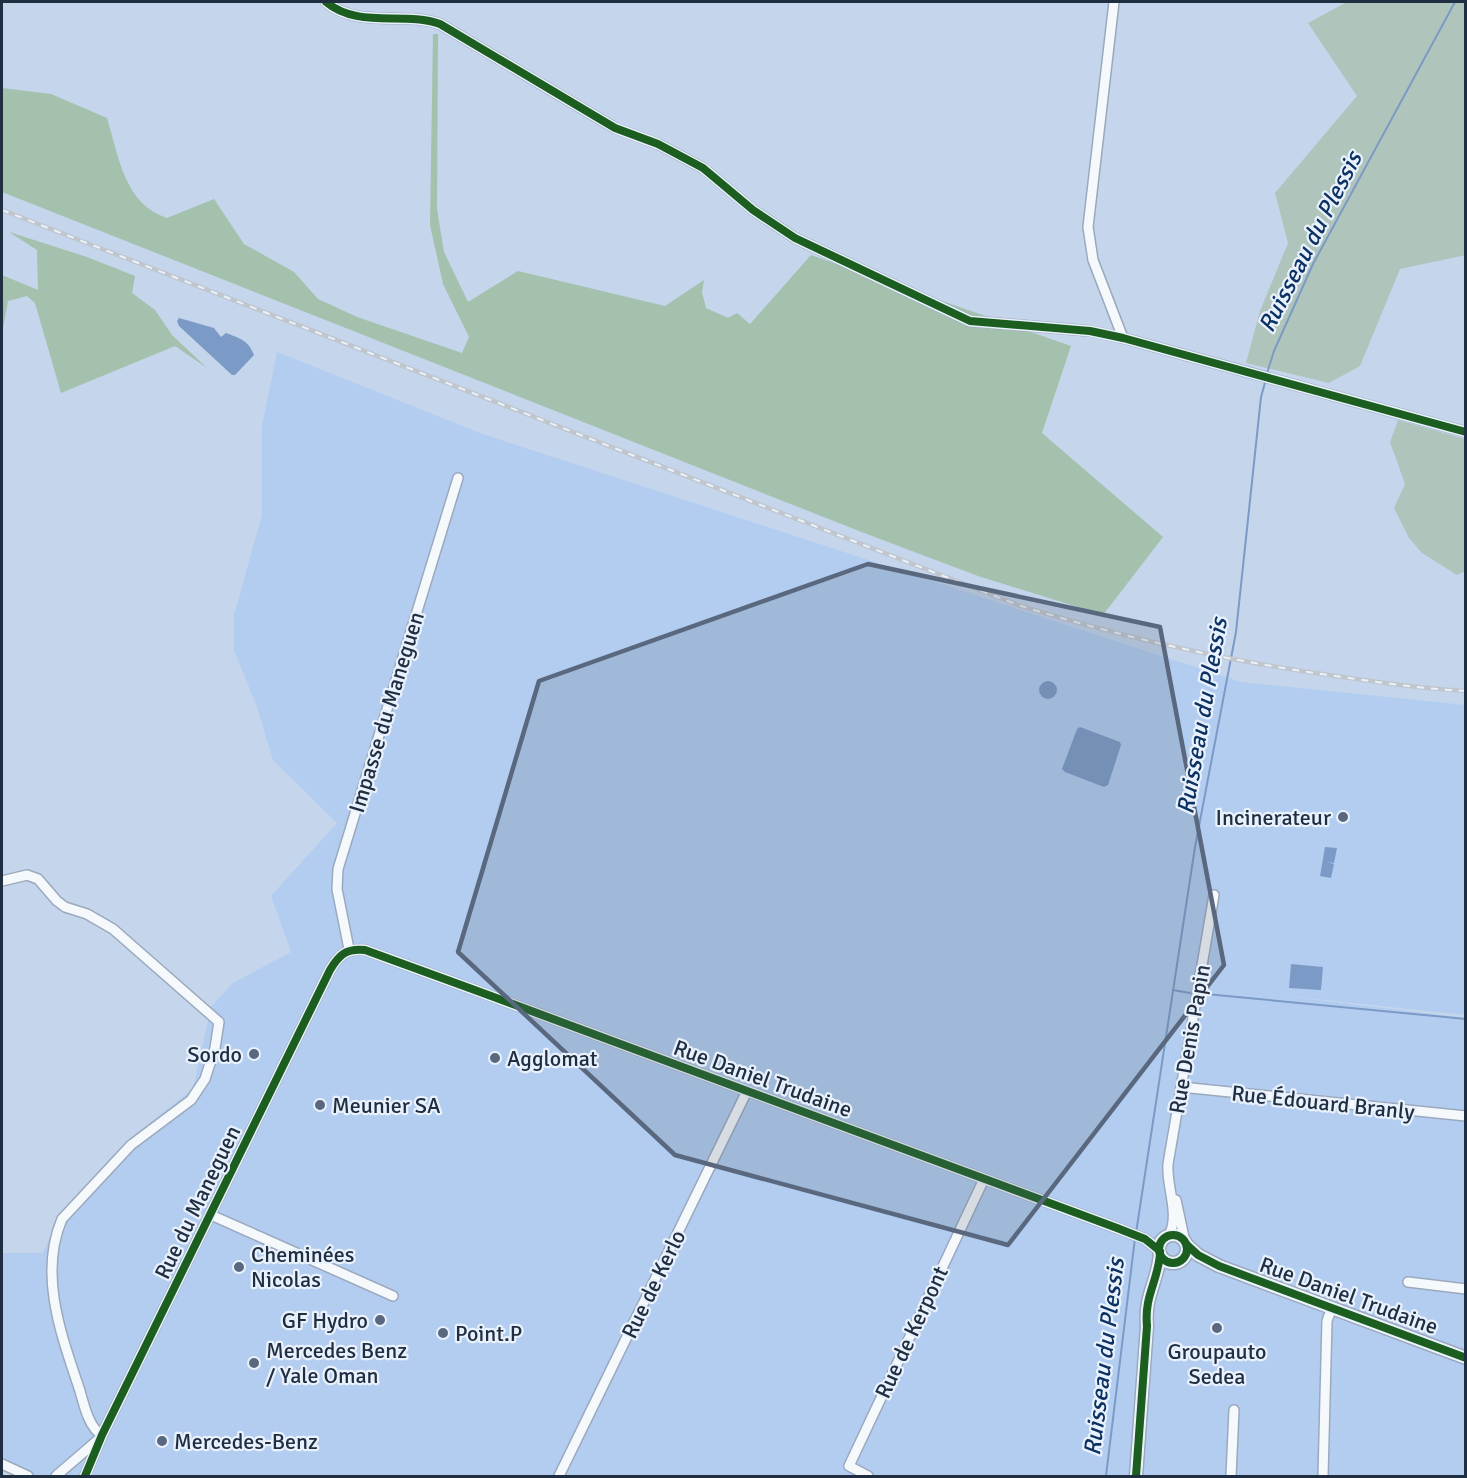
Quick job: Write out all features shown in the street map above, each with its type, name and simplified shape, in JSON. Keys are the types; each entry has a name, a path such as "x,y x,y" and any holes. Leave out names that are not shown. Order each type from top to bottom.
{"main road":[{"path":"1136,1476 1147,1303 1160,1265 1162,1242 1166,1238 1176,1236 1186,1244 1187,1253 1177,1262 1158,1289 1147,1326"},
{"name":"Rue Daniel Trudaine","path":"1186,1244 1198,1255 1220,1266 1466,1358"},
{"path":"1160,1252 1166,1261 1177,1262"},
{"name":"Rue Daniel Trudaine","path":"1177,1262 1187,1260 1220,1266"}],"street":[{"path":"326,2 335,10 351,15 384,19 427,19 440,24 615,128 658,144 703,168 753,210 795,238 970,321 1090,331 1123,338 1466,432"},
{"path":"1114,2 1088,227 1093,260 1123,338"},
{"name":"Impasse du Maneguen","path":"349,950 337,889 338,868 458,478"},
{"path":"2,881 27,875 34,876 65,907 87,914 113,929 219,1022 205,1079 191,1100 131,1145 62,1220 56,1233 52,1249 53,1282 59,1329 85,1407 96,1431 102,1435"},
{"name":"Rue Denis Papin","path":"1166,1238 1174,1225 1168,1184 1168,1164 1214,895"},
{"name":"Rue Daniel Trudaine","path":"349,950 365,950 984,1179 1145,1239 1160,1252"},
{"name":"Rue du Maneguen","path":"85,1476 102,1435 330,970 338,958 349,950"},
{"name":"Rue Édouard Branly","path":"1181,1088 1466,1116"},
{"name":"Rue de Kerlo","path":"559,1476 747,1091"},
{"name":"Rue de Kerpont","path":"868,1476 849,1466 984,1179"},
{"name":"Rue Denis Papin","path":"1168,1184 1179,1206 1186,1244"},
{"path":"211,1215 393,1296"},
{"name":"Rue Daniel Trudaine","path":"1145,1239 1166,1238"},
{"path":"1408,1282 1466,1289"},
{"path":"1323,1476 1327,1321 1332,1307"},
{"path":"1231,1476 1234,1410"},
{"name":"Rue du Maneguen","path":"56,1476 102,1435"},
{"path":"2,1464 28,1476"}],"highlighted area":[{"path":"868,564 1160,627 1224,965 1008,1245 675,1155 458,952 539,681"}],"shaded area":[{"path":"179,318 214,328 221,337 226,333 240,339 249,346 254,355 235,375 232,375 179,326 177,321"},
{"path":"277,352 480,433 1241,682 1465,705 1465,1015 1278,995 1465,1018 1465,1476 28,1476 2,1464 2,1253 43,1253 60,1214 133,1136 193,1089 211,1007 233,983 291,952 271,896 337,823 273,760 257,707 234,650 234,615 262,515 262,426"},
{"path":"1048,681 1054,684 1057,690 1054,696 1048,699 1042,696 1039,690 1042,684"},
{"path":"1080,727 1120,742 1108,785 1104,787 1062,769 1077,729"},
{"path":"1325,847 1337,848 1334,863 1327,862 1334,864 1331,878 1320,876"},
{"path":"1291,964 1323,967 1321,990 1289,988"}],"green space":[{"path":"1347,2 1465,2 1466,255 1400,269 1360,366 1329,383 1246,363 1260,311 1288,243 1275,193 1357,96 1308,23"},
{"path":"433,34 438,34 437,209 444,252 468,302 518,271 665,306 704,280 702,292 706,308 728,318 737,313 750,324 811,255 1071,346 1042,433 1163,537 1103,615 978,576 859,531 2,192 2,88 51,94 107,118 125,177 141,202 153,211 167,218 214,199 244,244 294,272 318,299 357,317 462,353 469,337 443,284 430,225"},
{"path":"9,232 87,257 135,276 132,293 155,310 172,335 207,368 175,346 61,393 35,303 27,296 8,301 2,334 2,275 38,290 37,250"},
{"path":"1398,420 1465,439 1465,571 1457,575 1422,553 1409,538 1394,508 1405,484 1390,442"}],"waterway":[{"name":"Ruisseau du Plessis","path":"1267,373 1274,351 1313,264 1455,2"},
{"name":"Ruisseau du Plessis","path":"1136,1233 1195,847 1236,632 1261,397 1266,379"},
{"path":"1173,990 1190,993"},
{"path":"1206,994 1466,1019"},
{"name":"Ruisseau du Plessis","path":"1106,1476 1135,1238"}],"railway":[{"path":"2,210 1018,605 1098,628 1219,656 1302,671 1466,691"}],"cycle path":[{"path":"326,2 352,15 426,20 440,24 615,128 658,144 703,168 753,210 795,238 970,321 1090,331 1123,338 1466,432"},
{"path":"85,1476 102,1435 330,970 348,951 365,950 472,989 1117,1228 1145,1239 1160,1251"},
{"path":"1173,1235 1183,1239 1187,1249 1183,1259 1173,1263 1163,1259 1159,1249 1163,1239 1173,1235"},
{"path":"1187,1245 1198,1255 1219,1266 1466,1358"},
{"path":"1136,1476 1147,1306 1160,1254"}],"place":[{"name":"Incinerateur","path":"1343,817"},
{"name":"Sordo","path":"254,1054"},
{"name":"Agglomat","path":"495,1058"},
{"name":"Meunier SA","path":"320,1105"},
{"name":"Cheminées Nicolas","path":"239,1267"},
{"name":"GF Hydro","path":"380,1320"},
{"name":"Groupauto Sedea","path":"1217,1328"},
{"name":"Point.P","path":"443,1333"},
{"name":"Mercedes Benz / Yale Oman","path":"254,1363"},
{"name":"Mercedes-Benz","path":"162,1441"}]}
